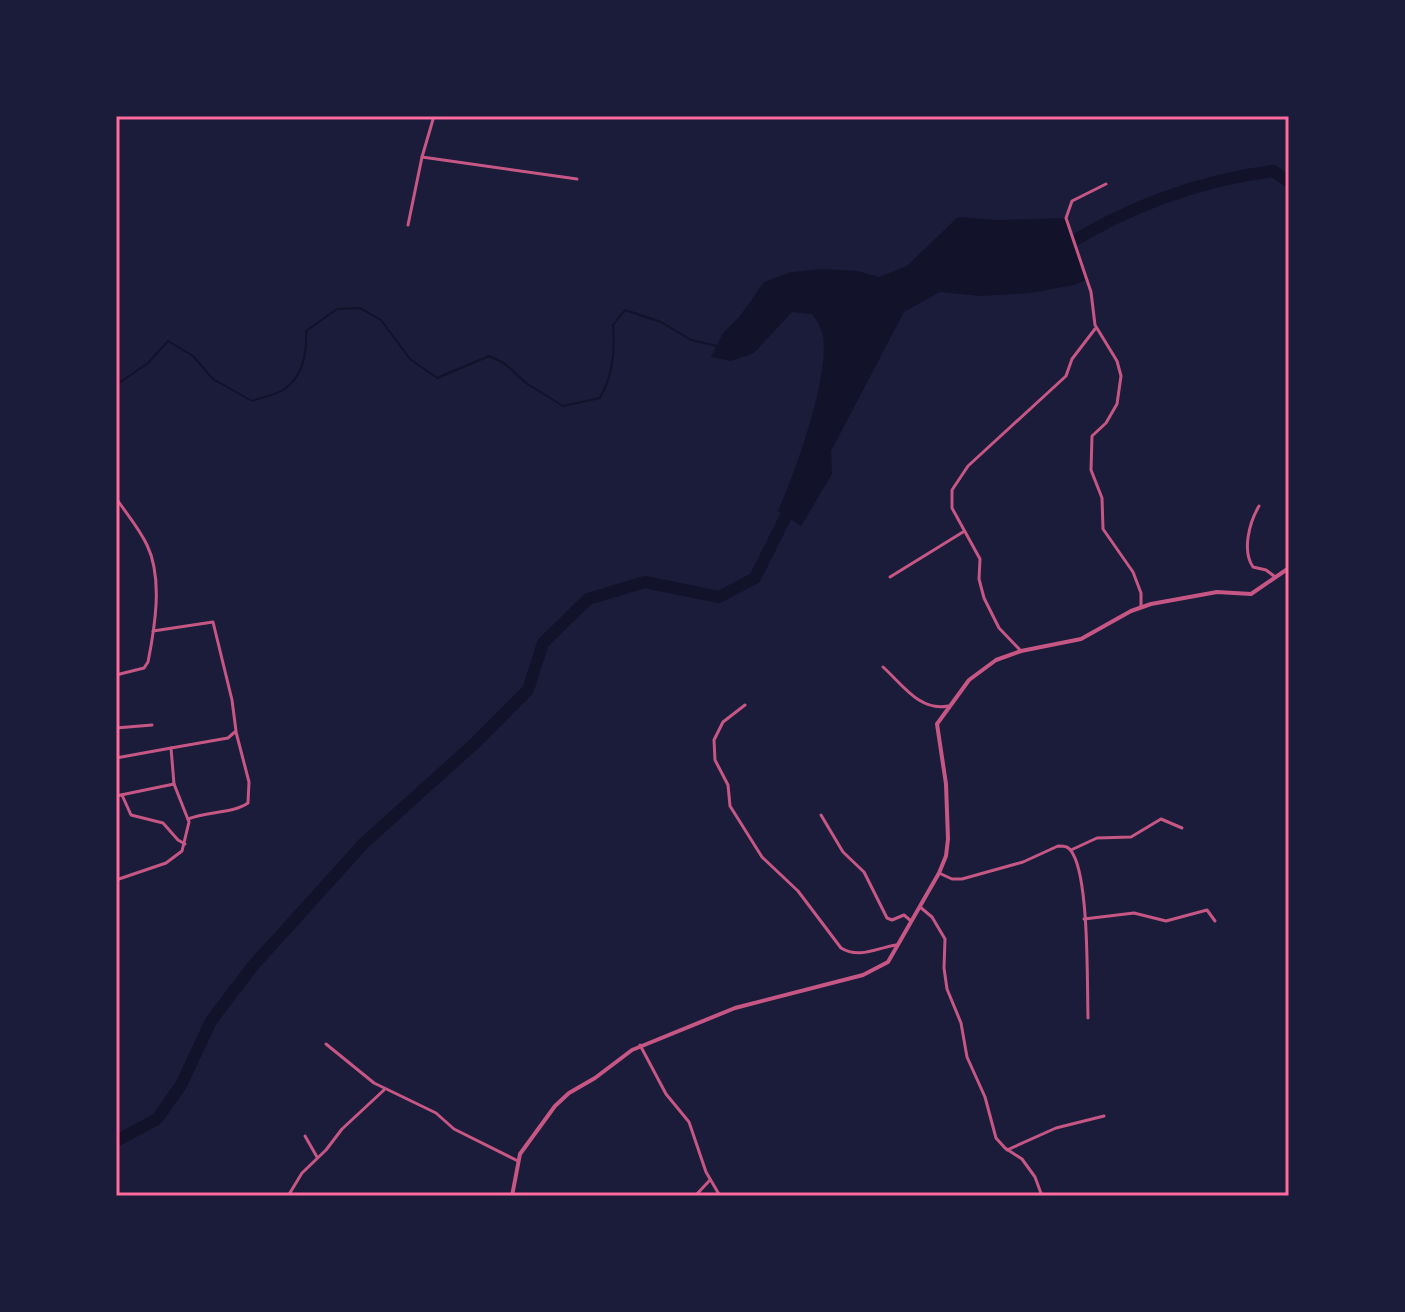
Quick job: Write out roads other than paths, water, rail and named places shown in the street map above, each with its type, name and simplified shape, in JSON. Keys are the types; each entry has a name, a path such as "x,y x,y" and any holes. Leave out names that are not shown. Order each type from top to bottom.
{"street":[{"path":"408,225 434,116"},
{"path":"422,157 577,179"},
{"path":"1106,184 1072,201 1066,218 1092,299 1096,328 1117,361 1121,376 1117,404 1106,423 1092,436 1091,470 1102,498 1103,529 1133,572 1141,593 1141,606"},
{"path":"1021,651 999,628 980,588 980,559 963,532 951,500 952,490 961,473 1066,376 1078,350 1096,328"},
{"path":"116,498 147,545 153,560 153,631 146,666 116,675"},
{"path":"1259,506 1251,526 1248,559 1253,567 1266,570 1274,577"},
{"path":"890,577 963,532"},
{"path":"512,1196 518,1161 525,1147 562,1098 640,1045 735,1008 874,971 888,962 939,873 948,839 946,784 936,730 948,706 978,671 1021,651 1081,639 1141,606 1205,593 1251,594 1289,568"},
{"path":"153,631 213,622 249,782 248,803 239,808 204,813 188,819"},
{"path":"883,667 922,703 934,707 948,706"},
{"path":"745,705 716,731 713,751 728,785 730,806 748,837 772,868 798,891 841,948 867,953 900,944"},
{"path":"116,728 152,725"},
{"path":"116,758 228,738 236,731"},
{"path":"116,880 173,860 185,844 188,819 174,784 171,748"},
{"path":"116,796 174,784"},
{"path":"122,795 131,815 163,823 185,844"},
{"path":"821,815 843,852 864,872 888,920 904,915 912,922"},
{"path":"1071,850 1097,838 1131,837 1161,819 1182,828"},
{"path":"939,873 952,879 962,879 1023,862 1058,846 1071,850 1077,865 1084,919 1088,1018"},
{"path":"920,907 932,917 945,939 947,989 961,1023 967,1057 985,1097 992,1129 998,1141 1022,1159 1035,1177 1042,1196"},
{"path":"1084,919 1134,913 1166,921 1207,910 1215,921"},
{"path":"326,1044 358,1073 384,1089 436,1113 454,1129 518,1161"},
{"path":"640,1045 666,1094 689,1122 710,1180 720,1196"},
{"path":"288,1196 302,1173 384,1089"},
{"path":"1007,1150 1056,1128 1104,1116"},
{"path":"305,1136 317,1158"},
{"path":"695,1196 710,1180"}],"waterway":[{"path":"1064,247 1138,208 1192,188 1273,171 1289,182"},
{"path":"116,385 148,363 168,341 193,356 213,379 252,401 272,395 290,385 299,372 306,347 306,331 337,309 360,308 381,320 410,359 437,378 489,356 504,363 526,383 563,406 600,398 612,363 613,325 625,310 661,322 691,340 717,346"},
{"path":"116,1141 157,1119 181,1085 211,1021 252,967 364,843 474,744 528,690 543,643 588,599 645,582 719,597 755,578 792,504"}]}
